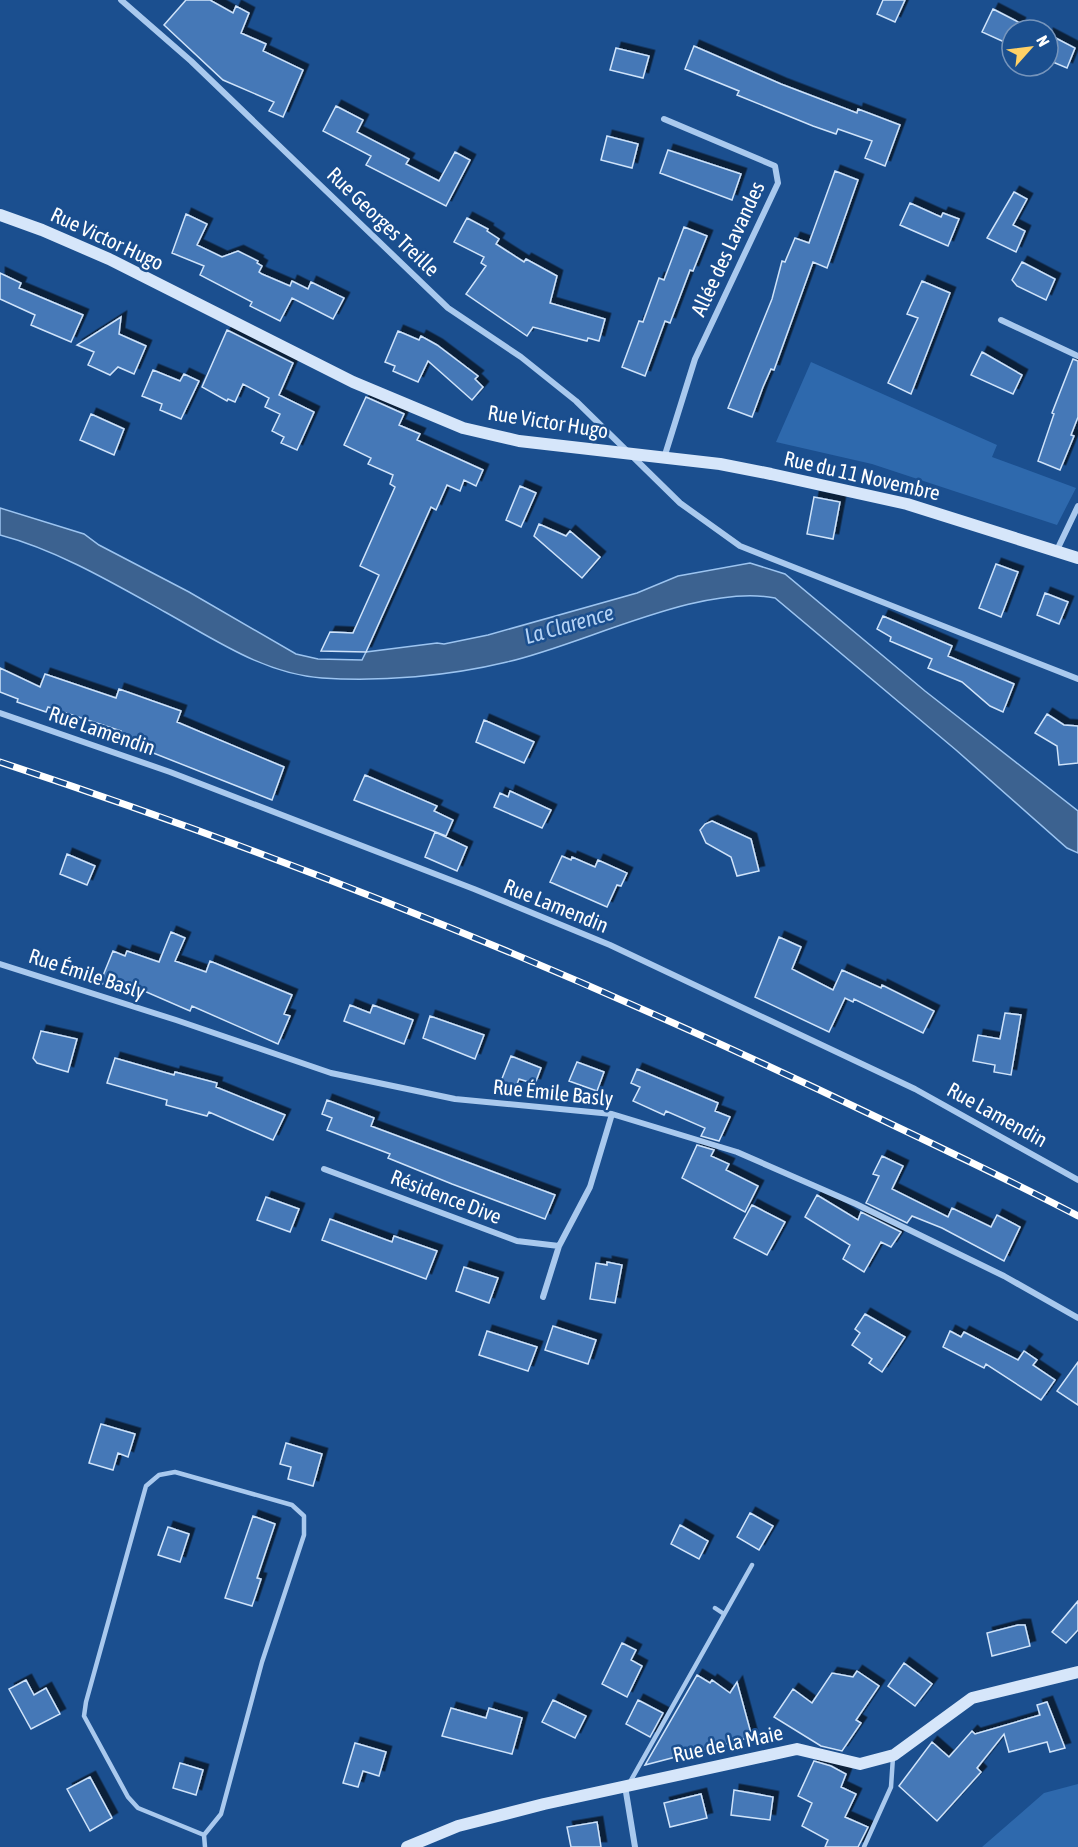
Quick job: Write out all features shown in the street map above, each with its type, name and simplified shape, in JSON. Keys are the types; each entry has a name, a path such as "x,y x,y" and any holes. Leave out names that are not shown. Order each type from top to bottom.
{"main road":[{"name":"Rue Victor Hugo","path":"0,215 42,230 109,259 353,382 463,428 519,441 632,455"},
{"name":"Rue du 11 Novembre","path":"632,455 720,464 907,504 1078,558"},
{"name":"Rue de la Maie","path":"407,1847 458,1826 627,1785 797,1749 860,1764 894,1755 972,1698 1078,1672"}],"street":[{"name":"Rue Georges Treille","path":"121,0 191,61 448,308 549,378 594,415 632,455"},
{"name":"Allée des Lavandes","path":"664,119 775,166 778,183 695,359 664,458"},
{"path":"1001,320 1078,356"},
{"name":"Rue Victor Hugo","path":"632,455 680,503 740,546 1078,679"},
{"path":"1057,550 1078,506"},
{"name":"Rue Lamendin","path":"0,713 170,772 474,889 610,945 915,1089 1078,1180"},
{"name":"Rue Émile Basly","path":"0,964 332,1073 455,1099 612,1114 737,1152 809,1183 1004,1276 1078,1318"},
{"path":"543,1296 559,1246 590,1187 612,1114"},
{"name":"Résidence Dive","path":"324,1169 517,1241 559,1246"},
{"path":"627,1785 635,1847"}],"lane":[{"path":"204,1835 138,1808 120,1785 84,1716 146,1486 159,1475 175,1472 292,1505 304,1516 304,1535 262,1662 220,1814 204,1835 205,1847"},
{"path":"627,1785 752,1565"},
{"path":"716,1608 724,1614"},
{"path":"864,1847 891,1787 894,1755"}],"shaded area":[{"path":"811,362 997,445 992,457 1076,488 1057,525 872,464 776,442"},
{"path":"1078,1784 1078,1847 982,1847 1044,1793"}],"water":[{"name":"La Clarence","path":"0,508 84,534 99,545 189,592 296,654 318,659 362,660 366,652 444,644 488,635 637,593 678,576 750,563 785,574 925,691 1078,811 1078,853 1067,848 956,750 775,598 745,596 712,599 677,607 537,654 462,671 415,677 322,678 280,670 240,654 64,558 0,535"}],"building":[{"path":"186,0 210,0 233,13 236,6 249,13 241,33 266,44 263,51 303,70 283,117 269,111 274,102 223,80 164,25"},
{"path":"883,0 905,0 895,22 877,14"},
{"path":"993,9 1010,18 1000,18 1000,40 982,32"},
{"path":"1060,40 1075,48 1067,68 1060,65"},
{"path":"694,46 781,84 857,113 858,109 900,125 885,166 865,158 872,141 838,129 836,134 813,126 737,95 739,91 685,69"},
{"path":"616,48 649,56 643,78 610,70"},
{"path":"336,106 363,120 357,132 409,159 406,164 439,181 455,152 470,160 446,206 366,165 371,156 323,131"},
{"path":"607,136 638,144 632,168 601,160"},
{"path":"668,150 741,174 732,200 660,173"},
{"path":"835,171 858,180 827,268 813,262 774,370 771,369 752,417 728,408 772,299 782,261 785,262 795,238 809,243"},
{"path":"1014,192 1027,199 1013,225 1025,231 1016,252 987,238"},
{"path":"910,203 941,217 943,213 959,219 948,246 900,225"},
{"path":"186,214 207,224 197,245 222,257 238,251 258,261 257,263 262,266 259,272 262,274 290,286 292,281 308,289 311,282 344,298 333,319 292,298 280,321 250,306 252,302 200,275 204,266 172,253"},
{"path":"467,218 488,229 487,231 499,239 496,244 524,262 526,259 557,276 550,303 605,319 599,341 588,338 587,341 533,327 527,336 466,294 486,266 481,263 484,257 454,242"},
{"path":"684,227 707,236 693,271 690,270 670,323 665,321 645,376 622,367 639,321 643,322 659,278 664,280"},
{"path":"1022,262 1055,279 1046,300 1017,286 1012,280"},
{"path":"0,273 21,283 19,288 83,315 71,342 31,325 35,315 0,299"},
{"path":"922,281 950,293 911,394 888,383 918,318 907,314"},
{"path":"121,317 119,334 146,346 134,374 118,367 110,375 88,365 94,352 77,345"},
{"path":"227,330 293,363 279,395 314,412 297,450 281,443 284,437 272,431 280,414 265,407 269,398 243,384 235,402 228,399 227,401 202,387"},
{"path":"398,331 419,340 421,336 437,345 478,376 475,379 483,387 472,400 428,361 418,382 393,371 395,366 385,362"},
{"path":"982,352 1022,375 1013,394 971,375"},
{"path":"1073,359 1078,361 1078,417 1071,435 1074,436 1060,470 1038,461 1054,414 1052,413"},
{"path":"153,370 180,381 184,374 199,381 181,419 160,410 162,404 142,396"},
{"path":"366,397 404,414 399,425 420,434 417,440 483,470 476,486 464,480 460,491 447,485 436,510 431,507 366,652 321,651 330,632 353,633 379,575 360,566 395,487 390,484 393,475 368,464 371,458 344,445"},
{"path":"91,414 124,429 114,455 80,440"},
{"path":"520,486 536,493 521,527 506,520"},
{"path":"814,497 840,502 833,539 807,534"},
{"path":"539,524 566,536 570,531 600,557 582,578 534,536"},
{"path":"996,564 1018,572 1001,617 979,608"},
{"path":"1045,593 1068,602 1059,624 1037,615"},
{"path":"883,616 952,646 948,656 1014,684 1003,712 990,706 962,682 928,668 932,659 890,641 891,637 877,629"},
{"path":"0,668 40,687 45,674 116,698 119,689 181,711 177,722 284,767 272,800 118,739 121,731 48,707 46,712 17,702 18,699 0,692"},
{"path":"1047,714 1064,725 1078,726 1078,763 1059,765 1057,746 1035,733"},
{"path":"484,720 534,742 524,763 476,742"},
{"path":"365,775 437,806 434,811 453,820 446,836 354,800"},
{"path":"510,791 551,810 542,828 494,807 500,793 508,797"},
{"path":"712,821 751,839 759,871 737,876 731,857 706,843 700,830"},
{"path":"435,832 467,847 457,871 425,857"},
{"path":"67,854 95,866 87,885 60,874"},
{"path":"562,856 571,860 572,857 595,867 598,860 627,873 621,886 617,885 607,907 550,882"},
{"path":"171,932 185,938 175,961 206,972 210,961 292,995 284,1014 290,1016 278,1044 192,1006 190,1011 135,987 132,995 100,983 113,951 125,956 127,951 159,962"},
{"path":"779,937 801,947 792,969 833,990 842,970 881,988 882,985 934,1011 923,1033 854,999 853,1002 845,998 829,1032 755,997"},
{"path":"350,1005 370,1013 373,1005 413,1020 404,1044 344,1021"},
{"path":"1005,1013 1021,1015 1011,1075 994,1072 995,1065 973,1061 978,1035 1000,1039"},
{"path":"430,1016 484,1035 475,1059 423,1038"},
{"path":"41,1031 77,1039 68,1072 37,1063 33,1058"},
{"path":"511,1056 541,1068 535,1084 519,1079 516,1087 501,1081"},
{"path":"115,1058 174,1075 175,1072 217,1083 216,1087 285,1115 273,1140 209,1112 207,1116 166,1105 167,1100 107,1083"},
{"path":"577,1062 604,1072 597,1091 569,1081"},
{"path":"637,1069 718,1103 715,1111 730,1117 719,1141 701,1136 705,1128 666,1111 664,1115 633,1101 640,1087 631,1083"},
{"path":"327,1100 374,1118 371,1126 555,1195 545,1219 388,1158 390,1154 327,1130 332,1118 322,1114"},
{"path":"697,1145 714,1150 711,1156 729,1164 726,1170 758,1186 745,1212 682,1178"},
{"path":"882,1156 903,1166 892,1189 948,1217 952,1208 991,1227 997,1215 1020,1227 1004,1261 942,1228 912,1216 907,1223 866,1203 879,1176 873,1174"},
{"path":"817,1195 858,1220 861,1212 901,1232 891,1247 881,1242 864,1272 843,1259 850,1245 805,1217"},
{"path":"266,1197 299,1209 290,1232 257,1220"},
{"path":"752,1205 785,1222 767,1255 734,1238"},
{"path":"330,1219 392,1242 394,1236 437,1251 426,1279 322,1240"},
{"path":"607,1262 622,1265 615,1303 590,1299 596,1263 607,1265"},
{"path":"464,1267 498,1278 489,1303 456,1291"},
{"path":"865,1314 905,1337 882,1372 869,1363 872,1359 852,1345 860,1333 855,1329"},
{"path":"553,1326 596,1340 588,1364 545,1350"},
{"path":"487,1331 537,1347 528,1371 479,1355"},
{"path":"950,1331 961,1337 964,1332 1018,1360 1024,1351 1037,1360 1033,1365 1055,1380 1041,1400 986,1364 984,1368 943,1347"},
{"path":"1078,1362 1078,1405 1057,1391"},
{"path":"101,1424 135,1434 128,1457 118,1453 113,1470 89,1463"},
{"path":"286,1443 322,1454 313,1486 288,1479 291,1467 280,1464"},
{"path":"750,1513 773,1526 759,1550 737,1537"},
{"path":"253,1516 275,1524 257,1578 261,1579 252,1606 225,1598"},
{"path":"680,1525 708,1541 699,1559 671,1544"},
{"path":"168,1527 189,1534 180,1562 158,1555"},
{"path":"1078,1601 1078,1630 1066,1643 1052,1632"},
{"path":"1025,1625 1030,1646 992,1656 987,1633"},
{"path":"622,1643 636,1650 631,1660 642,1666 627,1697 602,1684"},
{"path":"904,1663 932,1684 915,1706 888,1686"},
{"path":"857,1671 879,1686 856,1720 861,1723 842,1751 821,1746 774,1717 793,1689 812,1703 832,1673 853,1677"},
{"path":"697,1675 710,1683 712,1680 730,1693 737,1682 752,1737 645,1765"},
{"path":"26,1680 34,1695 46,1688 60,1714 31,1729 9,1689"},
{"path":"553,1700 586,1716 575,1738 542,1722"},
{"path":"638,1700 663,1713 650,1737 626,1724"},
{"path":"1047,1702 1065,1748 1050,1752 1047,1742 1009,1752 1004,1734 977,1768 981,1772 937,1821 899,1786 932,1742 949,1757 972,1731 975,1734 1040,1715 1037,1705"},
{"path":"451,1708 486,1718 489,1708 522,1718 512,1754 442,1736"},
{"path":"355,1743 386,1752 379,1776 363,1771 358,1787 343,1783"},
{"path":"814,1761 846,1774 841,1787 856,1794 845,1817 868,1827 858,1847 825,1847 828,1840 802,1826 812,1803 798,1796"},
{"path":"180,1763 203,1770 196,1795 173,1788"},
{"path":"90,1777 112,1818 90,1831 67,1789"},
{"path":"734,1790 773,1797 770,1820 731,1815"},
{"path":"701,1794 707,1818 670,1827 664,1803"},
{"path":"597,1822 601,1847 571,1847 567,1827"}],"railway":[{"path":"0,762 222,839 442,924 550,969 766,1065 975,1164 1078,1216"}]}
